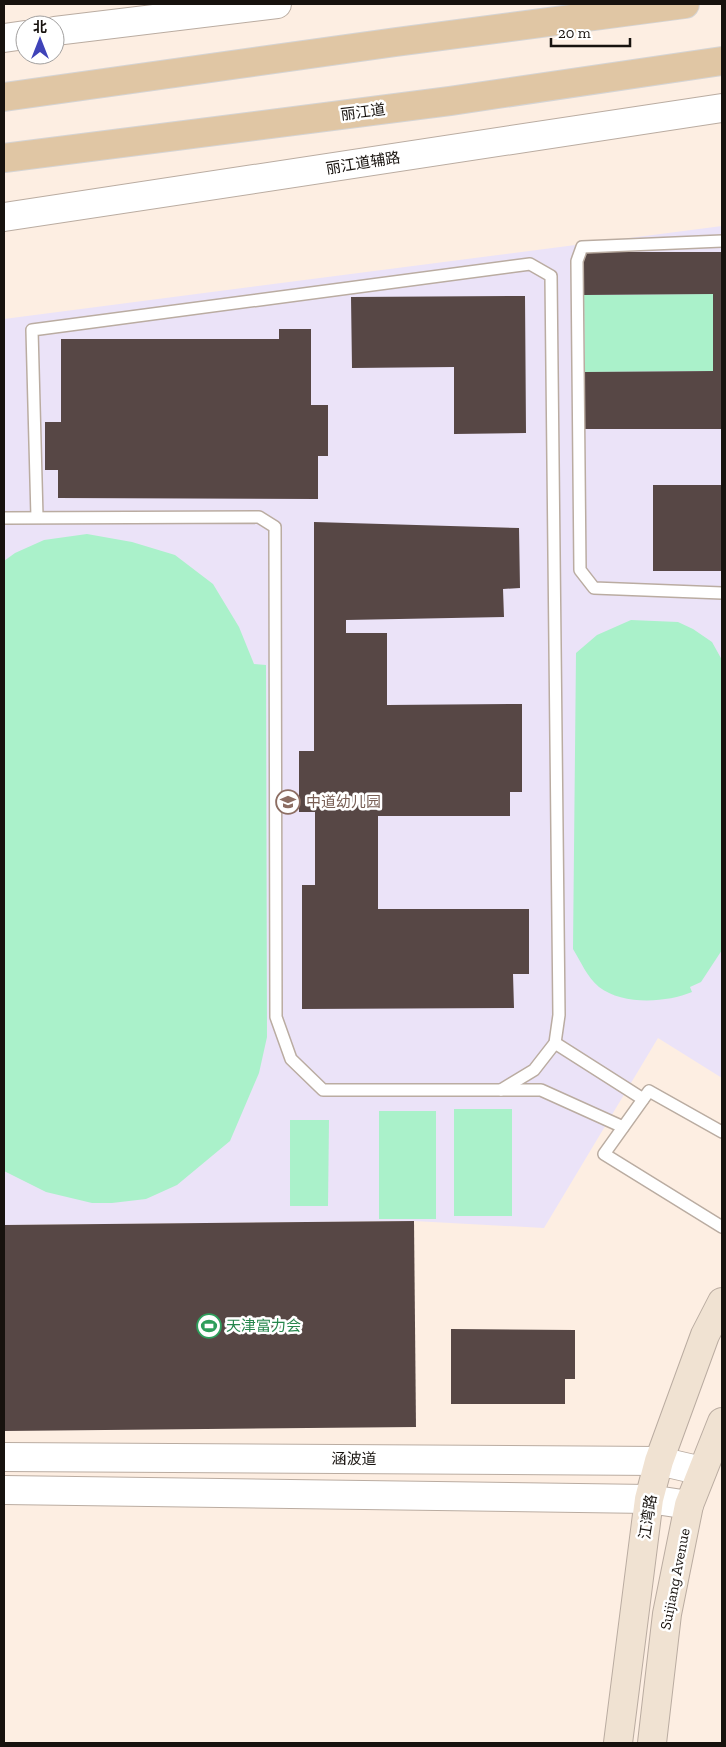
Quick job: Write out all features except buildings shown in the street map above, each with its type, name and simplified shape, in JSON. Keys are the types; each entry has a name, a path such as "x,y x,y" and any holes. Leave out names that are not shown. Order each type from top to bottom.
{"main road":[{"path":"4,97 386,43 686,4"},
{"name":"丽江道","path":"4,158 440,102 722,61"},
{"name":"江湾路","path":"618,1743 649,1499 659,1461 705,1336 722,1302"},
{"name":"Suijiang Avenue","path":"652,1743 667,1614 688,1505 722,1422"}],"street":[{"path":"65,30 277,4"},
{"name":"丽江道辅路","path":"4,217 722,108"},
{"name":"涵波道","path":"4,1457 659,1461 702,1472"},
{"path":"4,1490 649,1499 688,1505"}],"lane":[{"path":"722,241 582,247 577,261 580,570 594,588 722,593"},
{"path":"37,518 32,330 530,264 551,276 559,1015 555,1043 534,1070 501,1090"},
{"path":"4,518 259,518 274,527 276,1017 291,1059 323,1090 541,1090 623,1127"},
{"path":"555,1043 643,1099"},
{"path":"722,1132 649,1091 604,1154 722,1227"}],"shaded area":[{"name":"中道幼儿园","path":"722,226 722,1078 658,1038 544,1228 414,1221 4,1225 4,319"}],"green space":[{"path":"713,294 713,371 585,372 584,295"},
{"path":"87,534 132,542 175,555 213,584 239,627 254,664 266,665 267,1037 259,1073 230,1141 177,1185 146,1199 112,1203 92,1203 46,1192 4,1171 4,561 15,553 44,540"},
{"path":"631,620 678,622 693,629 712,642 722,660 722,950 701,982 690,987 692,992 657,1000 620,997 599,987 591,979 573,949 576,653 597,635"},
{"path":"454,1109 512,1109 512,1216 454,1216"},
{"path":"379,1111 436,1111 436,1219 379,1219"},
{"path":"290,1120 329,1120 328,1206 290,1206"}],"place":[{"name":"中道幼儿园","path":"288,802"},
{"name":"天津富力会","path":"209,1326"}]}
